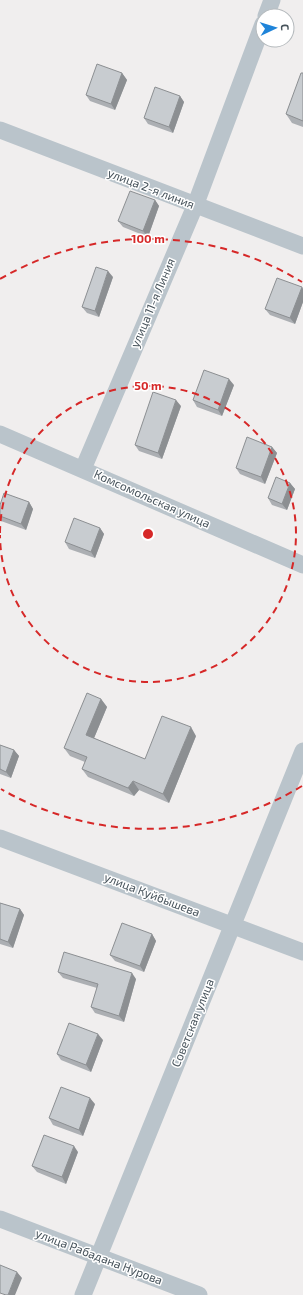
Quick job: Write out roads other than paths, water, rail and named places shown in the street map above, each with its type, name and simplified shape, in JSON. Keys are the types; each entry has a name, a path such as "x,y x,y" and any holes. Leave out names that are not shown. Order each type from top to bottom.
{"street":[{"name":"улица 11-я Линия","path":"83,469 195,206 255,45"},
{"name":"улица 2-я линия","path":"0,130 195,206 303,246"},
{"name":"Комсомольская улица","path":"0,434 303,565"},
{"name":"Советская улица","path":"83,1295 303,751"},
{"name":"улица Куйбышева","path":"0,838 303,952"},
{"name":"улица Рабадана Нурова","path":"0,1219 199,1295"}]}
